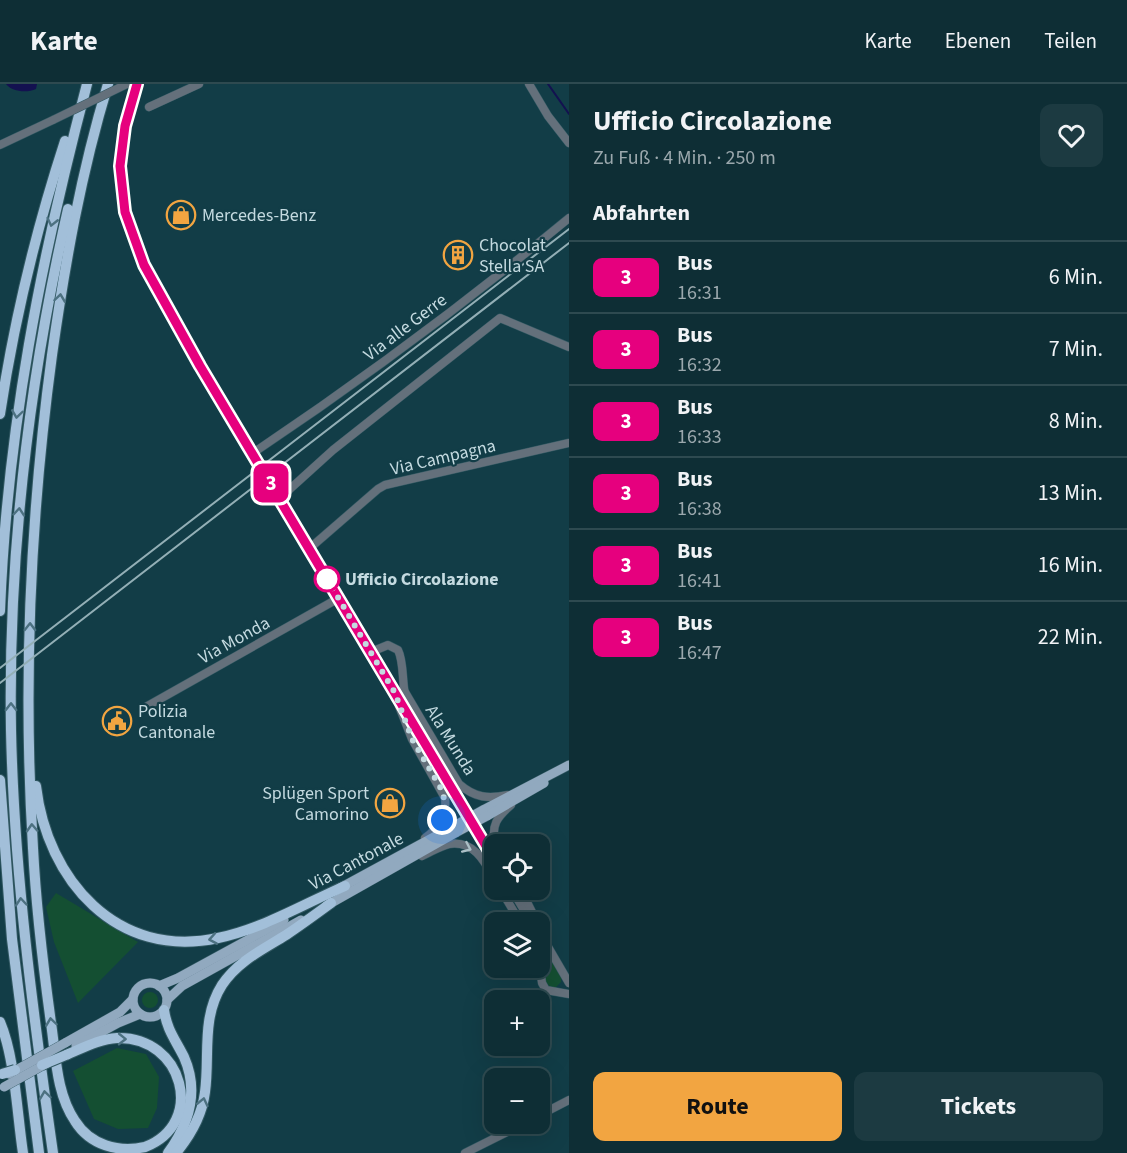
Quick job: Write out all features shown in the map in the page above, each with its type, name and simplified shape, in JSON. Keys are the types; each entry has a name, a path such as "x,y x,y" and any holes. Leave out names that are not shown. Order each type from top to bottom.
{"highway":[{"path":"0,414 16,323 38,234 53,179 86,84"},
{"path":"0,611 9,486 25,358 47,243 86,84"},
{"path":"53,1153 32,1000 18,865 11,728 14,585 24,463 43,329 74,182 103,84"},
{"path":"42,1065 66,1050 116,1038 139,1040 159,1051 174,1069 181,1090 179,1110 169,1128 156,1141 142,1148 126,1150 108,1148 91,1139 70,1113 64,1098 53,1038 38,908 30,811 32,563 48,383 60,293 74,214 108,84"},
{"path":"29,728 39,805 44,826 60,864 75,888 95,908 128,930 176,942 217,939 248,929 345,885"},
{"path":"0,780 12,939 39,1153"},
{"path":"176,1153 191,1133 201,1111 206,1080 209,1017 214,1000 222,986 249,957 331,903"},
{"path":"166,1005 167,1027 187,1065 192,1089 186,1123 168,1153"},
{"path":"0,1022 5,1034 23,1153"},
{"path":"1,1080 15,1070"}],"main road":[{"name":"Via Cantonale","path":"166,1005 182,986 331,903 417,848 569,766"},
{"name":"Via Cantonale","path":"159,986 178,978 345,885 391,864"},
{"path":"15,1070 66,1050 140,1014 153,1017 166,1005 165,992 159,986 150,983 143,985 120,1012 66,1050"},
{"path":"133,999 134,1006 140,1014"},
{"path":"1,1080 42,1065"}],"street":[{"path":"0,145 127,84"},
{"name":"Ala Munda","path":"138,84 127,116 121,151 121,183 129,226 144,265 463,808"},
{"path":"149,107 199,84"},
{"path":"529,84 548,116 569,143"},
{"name":"Via alle Gerre","path":"253,453 417,339 569,218"},
{"path":"280,498 333,450 500,318 569,346"},
{"name":"Via Campagna","path":"310,548 385,485 569,443"},
{"name":"Via Monda","path":"144,708 339,598"},
{"name":"Ala Munda","path":"371,652 388,645 399,650 405,692 413,722"},
{"name":"Ala Munda","path":"405,692 459,784 469,793 488,798 516,796"},
{"name":"Ala Munda","path":"391,864 432,833 439,825 445,807 443,792 412,739 395,693"},
{"path":"494,834 495,822 516,796"},
{"path":"478,832 484,842"},
{"path":"391,864 448,844 467,846 484,861"},
{"path":"550,950 567,979 566,984 557,992"},
{"path":"542,978 543,987 549,992 569,994"},
{"path":"550,1110 569,1100"},
{"path":"465,1153 504,1134"}],"green space":[{"path":"56,893 138,942 78,1003 54,942 46,907"},
{"path":"550,958 561,982 556,987 550,987 545,978 550,978"},
{"path":"150,992 158,1000 150,1008 142,1000"},
{"path":"117,1048 146,1054 159,1077 157,1108 148,1128 118,1129 94,1119 73,1071"}],"shaded area":[{"path":"6,84 37,84 36,89 24,91 12,89"}],"waterway":[{"path":"548,84 569,114"}],"railway":[{"path":"0,668 569,229"},
{"path":"0,683 569,243"}],"bus line":[{"name":"3","path":"137,84 125,126 120,166 125,212 132,237 144,265 200,366 484,842"}],"place":[{"name":"Mercedes-Benz","path":"181,215"},
{"name":"Chocolat Stella SA","path":"458,255"},
{"name":"Ufficio Circolazione","path":"327,579"},
{"name":"Polizia Cantonale","path":"117,721"},
{"name":"Splügen Sport Camorino","path":"390,803"}],"route":[{"path":"327,579 395,693 412,739 443,792 445,807 442,820"}]}
